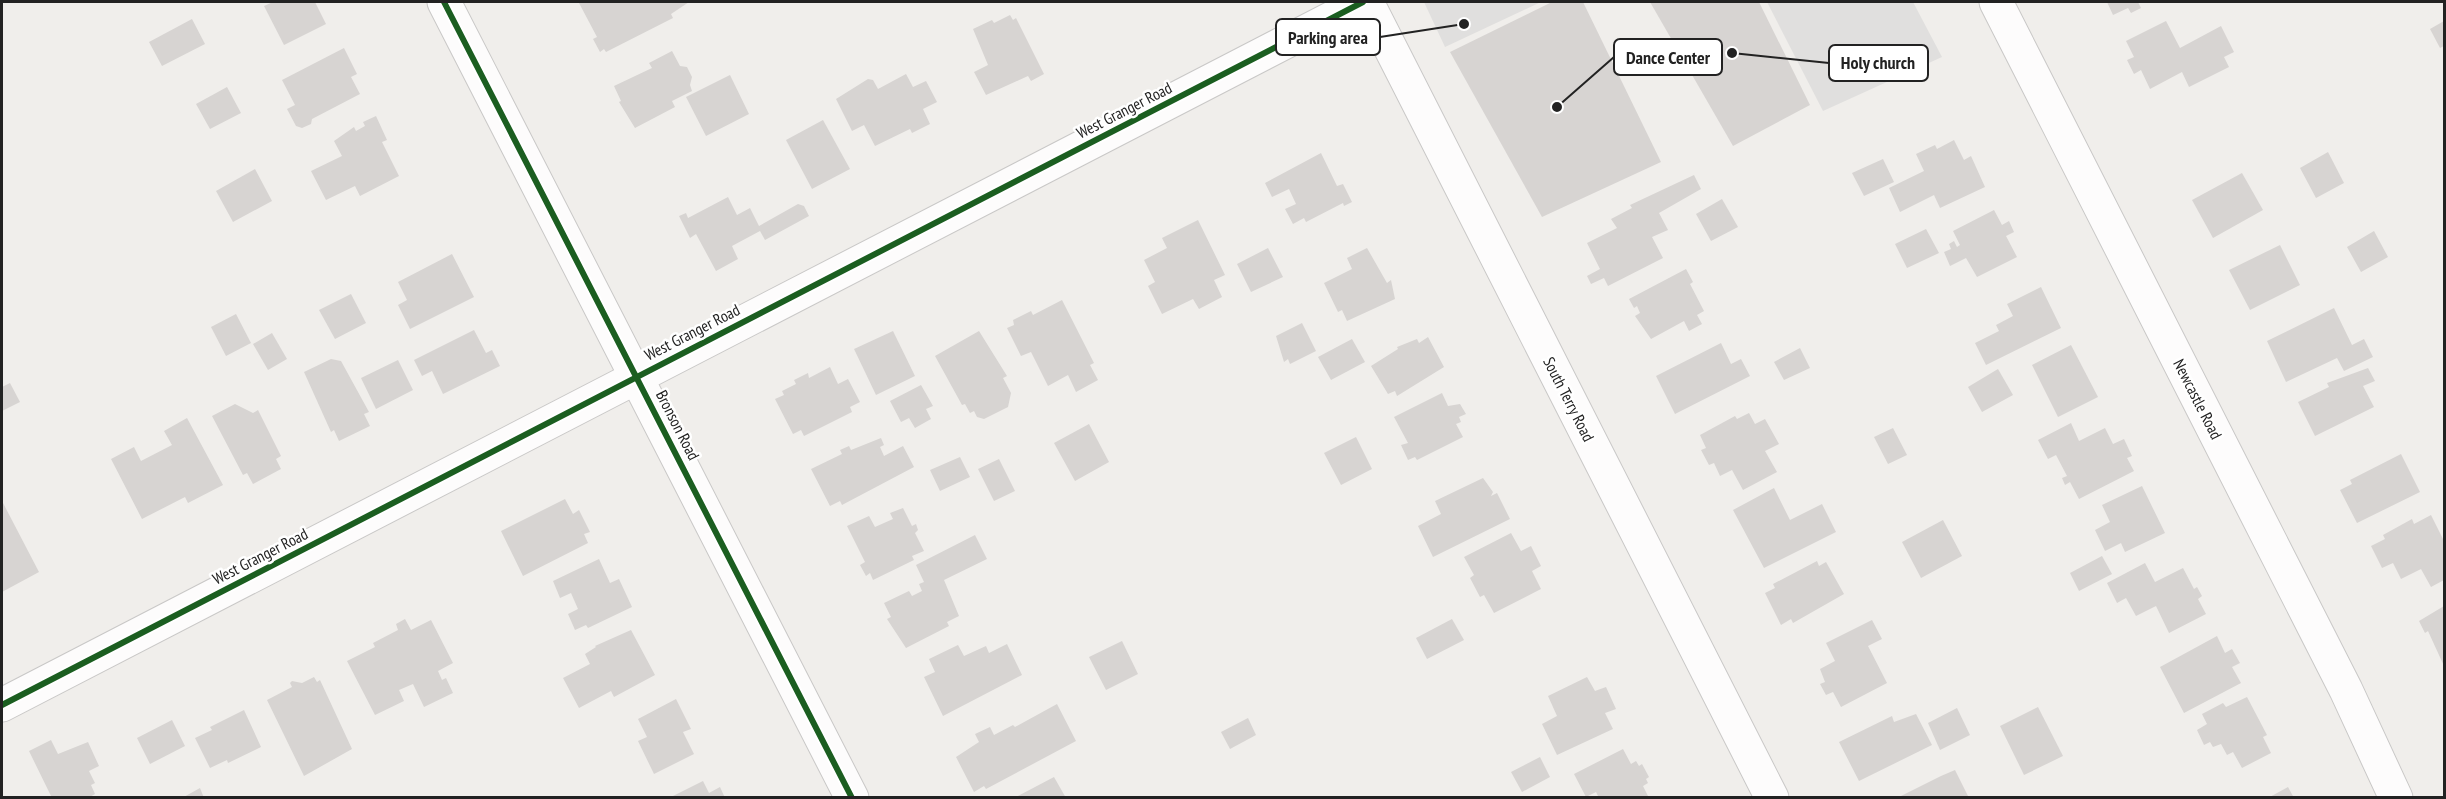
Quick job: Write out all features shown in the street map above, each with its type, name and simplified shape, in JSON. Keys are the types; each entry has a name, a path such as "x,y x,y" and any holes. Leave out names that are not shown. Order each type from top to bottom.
{"street":[{"name":"Bronson Road","path":"444,2 852,798"},
{"name":"West Granger Road","path":"2,705 637,375 1365,2"},
{"name":"South Terry Road","path":"1365,2 1772,798"},
{"name":"Newcastle Road","path":"1996,2 2346,690 2396,798"}],"shaded area":[{"path":"1424,2 1541,2 1445,47"},
{"path":"1767,2 1913,2 1942,57 1823,111"}],"building":[{"path":"273,2 315,2 326,24 284,45 264,6"},
{"path":"689,2 671,14 673,18 606,52 604,49 600,52 593,39 597,37 579,3"},
{"path":"1552,2 1583,2 1661,162 1542,217 1450,52"},
{"path":"1650,2 1759,2 1810,105 1733,146"},
{"path":"2107,2 2138,2 2141,8 2131,13 2128,8 2113,15"},
{"path":"1010,15 1013,20 1016,18 1044,74 1031,81 1028,76 986,95 974,72 988,65 973,29 992,20 994,23"},
{"path":"192,19 205,44 162,66 149,42"},
{"path":"2166,21 2180,48 2221,26 2234,52 2224,57 2229,67 2189,87 2182,72 2150,89 2141,70 2134,74 2127,60 2134,57 2126,41"},
{"path":"2444,21 2444,46 2440,48 2430,29"},
{"path":"344,48 357,74 351,77 360,94 312,119 311,124 302,128 296,126 287,109 295,105 282,80"},
{"path":"672,51 680,66 687,67 692,77 690,85 692,91 672,101 675,107 635,128 619,102 621,101 614,86 652,68 649,63"},
{"path":"906,74 913,87 926,81 937,102 923,109 930,124 912,133 910,129 875,146 864,125 852,131 836,99 868,79 873,80 878,89"},
{"path":"730,75 749,114 706,136 686,97"},
{"path":"227,87 241,113 210,129 196,104"},
{"path":"376,116 387,140 382,142 399,176 360,196 355,186 326,200 311,171 342,156 334,141 354,127 356,131 365,126 363,122"},
{"path":"823,120 850,169 812,189 786,140"},
{"path":"1954,140 1964,160 1971,156 1985,187 1940,208 1934,195 1900,212 1889,188 1924,171 1916,154 1935,145 1937,149"},
{"path":"2328,152 2344,183 2316,198 2300,168"},
{"path":"1321,153 1337,186 1343,184 1352,202 1344,206 1343,203 1306,222 1304,218 1293,224 1285,209 1296,204 1289,189 1272,197 1265,183"},
{"path":"1883,159 1894,182 1864,196 1852,173"},
{"path":"255,169 272,201 233,222 216,191"},
{"path":"2242,173 2263,210 2213,238 2192,200"},
{"path":"1694,175 1701,189 1659,213 1668,230 1652,237 1663,258 1608,286 1604,278 1591,284 1587,276 1600,269 1587,243 1617,228 1611,219 1632,208 1630,205"},
{"path":"728,197 737,215 750,208 759,226 798,204 804,206 809,216 765,240 760,231 732,246 738,259 716,271 696,234 690,238 679,216 686,213 688,218"},
{"path":"1722,199 1738,227 1711,241 1696,214"},
{"path":"1994,210 2002,225 2009,221 2014,232 2006,236 2017,257 1977,277 1966,258 1950,266 1944,252 1951,249 1949,244 1954,241 1957,247 1960,245 1953,231"},
{"path":"1198,220 1225,275 1214,280 1222,297 1199,309 1193,299 1162,314 1148,286 1155,282 1144,260 1167,248 1162,238"},
{"path":"1926,229 1939,253 1907,268 1895,244"},
{"path":"2374,231 2388,257 2361,272 2347,247"},
{"path":"2280,245 2300,285 2250,310 2229,270"},
{"path":"1268,248 1283,277 1251,292 1237,264"},
{"path":"1367,248 1387,283 1391,280 1395,299 1347,321 1342,310 1338,312 1324,283 1352,269 1347,258"},
{"path":"452,254 474,297 410,329 398,305 407,300 398,282"},
{"path":"1686,269 1693,282 1690,284 1704,311 1697,315 1702,324 1689,331 1684,321 1651,339 1635,316 1640,313 1637,306 1634,308 1629,299"},
{"path":"2041,287 2061,328 1986,365 1975,343 1999,331 1996,325 2013,316 2007,304"},
{"path":"351,294 366,323 335,339 319,310"},
{"path":"1062,300 1094,363 1090,365 1098,380 1076,392 1068,375 1048,386 1031,352 1021,356 1007,328 1014,325 1013,320 1031,311 1033,315"},
{"path":"2334,308 2352,345 2364,339 2373,357 2344,371 2337,358 2286,382 2267,341"},
{"path":"236,314 251,343 226,356 211,327"},
{"path":"1302,323 1316,351 1290,364 1288,359 1284,362 1276,336"},
{"path":"474,330 486,353 492,350 500,366 443,394 432,371 422,376 414,360"},
{"path":"893,331 915,376 876,395 854,349"},
{"path":"979,331 1007,376 1003,378 1011,393 1008,407 984,419 977,417 974,411 970,413 965,404 962,405 935,356"},
{"path":"272,333 287,359 268,370 253,344"},
{"path":"1428,337 1444,367 1397,396 1395,391 1388,394 1371,366 1398,349 1397,347 1417,339 1419,343"},
{"path":"1352,339 1365,362 1331,380 1318,357"},
{"path":"1721,343 1731,364 1741,359 1750,376 1675,414 1656,376"},
{"path":"2071,345 2098,397 2058,417 2032,365"},
{"path":"1800,348 1810,368 1784,380 1774,362"},
{"path":"331,359 341,361 369,412 364,414 370,426 339,441 334,430 331,432 304,372"},
{"path":"398,360 413,390 376,409 361,378"},
{"path":"830,367 838,384 848,379 860,402 850,407 852,412 804,436 801,430 793,434 775,399 784,395 782,391 796,384 794,380 808,373 809,378"},
{"path":"2368,368 2375,381 2363,386 2374,407 2315,436 2298,402 2329,387 2327,383"},
{"path":"1998,369 2013,395 1982,412 1968,387"},
{"path":"10,383 20,402 2,411 2,387"},
{"path":"921,385 933,406 926,409 931,419 915,428 909,418 901,422 890,401"},
{"path":"1442,393 1448,406 1460,404 1466,414 1459,417 1461,422 1456,424 1463,437 1417,460 1415,457 1408,460 1401,445 1408,443 1394,417"},
{"path":"235,404 253,413 258,410 281,456 276,459 281,469 253,484 247,473 243,475 212,416"},
{"path":"1749,413 1755,424 1765,419 1779,444 1765,451 1777,472 1743,490 1732,470 1720,476 1714,463 1709,465 1701,450 1706,448 1700,435 1735,416 1737,419"},
{"path":"187,418 223,485 188,503 185,497 142,519 111,459 134,447 141,461 172,445 164,431"},
{"path":"2071,423 2079,441 2105,428 2113,444 2124,439 2132,456 2127,458 2134,471 2079,499 2070,482 2065,485 2062,478 2067,476 2056,455 2048,459 2038,440"},
{"path":"1089,424 1109,462 1075,481 1054,443"},
{"path":"1893,428 1907,455 1888,464 1874,437"},
{"path":"1356,437 1372,469 1341,485 1324,453"},
{"path":"881,438 884,445 880,447 884,456 903,446 914,467 842,505 840,501 830,506 811,469 842,454 840,450 849,446 851,450"},
{"path":"2401,454 2420,492 2357,523 2340,490 2352,484 2350,480"},
{"path":"960,457 970,477 940,491 930,470"},
{"path":"999,459 1015,491 994,501 978,469"},
{"path":"1483,478 1493,492 1491,496 1497,493 1510,519 1433,557 1418,526 1441,514 1435,501"},
{"path":"2142,486 2165,533 2125,552 2121,543 2105,551 2095,530 2110,522 2102,505"},
{"path":"1774,488 1790,520 1822,504 1836,532 1764,568 1733,510"},
{"path":"565,499 573,514 579,510 590,532 584,534 588,543 523,576 501,531"},
{"path":"2,501 39,572 2,592"},
{"path":"903,508 912,526 916,524 918,530 915,533 924,551 912,556 914,560 873,580 870,573 866,576 860,565 865,562 847,526 869,516 875,527 893,519 890,513"},
{"path":"2431,515 2444,541 2444,580 2431,587 2421,569 2401,579 2393,563 2382,568 2371,546 2385,539 2383,535 2412,519 2414,524"},
{"path":"1943,520 1962,556 1921,578 1902,542"},
{"path":"1511,533 1521,551 1531,546 1541,566 1532,571 1541,589 1494,613 1484,595 1480,597 1470,578 1474,575 1464,557"},
{"path":"975,535 987,559 944,580 959,616 947,622 949,626 906,648 887,619 891,617 884,603 909,591 912,596 922,591 919,584 924,582 916,565"},
{"path":"2102,556 2112,574 2079,591 2070,573"},
{"path":"599,559 610,583 619,579 632,607 588,628 586,625 575,630 568,614 578,609 571,593 560,598 553,581"},
{"path":"1817,561 1819,566 1826,562 1844,594 1793,623 1791,619 1781,625 1765,593 1775,588 1773,584"},
{"path":"2145,563 2155,582 2183,568 2194,589 2197,587 2202,596 2198,599 2206,614 2169,633 2156,606 2136,616 2126,598 2117,603 2107,583"},
{"path":"2444,606 2444,666 2428,631 2425,633 2419,621"},
{"path":"405,619 411,630 431,620 453,663 438,671 442,680 446,678 453,693 424,707 413,684 399,690 404,701 375,715 347,661 375,647 373,643 398,630 396,624"},
{"path":"1452,619 1464,640 1427,659 1416,638"},
{"path":"1872,620 1882,639 1868,646 1887,683 1841,707 1833,692 1826,695 1820,684 1825,682 1820,669 1835,661 1826,643"},
{"path":"631,630 655,675 614,697 611,691 579,708 563,678 590,664 585,654 595,646"},
{"path":"2217,636 2225,653 2232,649 2240,663 2232,667 2241,683 2184,713 2160,667"},
{"path":"1122,641 1138,674 1106,690 1089,657"},
{"path":"1007,644 1022,675 943,716 924,677 935,672 929,659 958,645 964,656 986,646 989,653"},
{"path":"314,677 317,682 320,680 352,749 304,776 267,700 292,687 290,683 292,681 302,683"},
{"path":"1587,677 1595,691 1606,687 1616,709 1605,713 1613,729 1557,755 1542,724 1557,716 1548,696"},
{"path":"2247,697 2267,735 2263,737 2271,753 2242,768 2233,752 2227,755 2221,744 2213,747 2210,742 2204,745 2197,730 2207,724 2202,714 2223,703 2226,707"},
{"path":"676,699 691,729 683,732 694,754 654,774 638,741 647,737 638,719"},
{"path":"1057,704 1076,741 986,789 984,786 974,792 956,757 979,742 975,734 990,727 994,735 1013,725 1015,727"},
{"path":"2038,707 2063,756 2024,775 2000,726"},
{"path":"1957,708 1970,735 1940,750 1928,723"},
{"path":"244,710 261,747 228,763 227,760 210,768 195,738 212,730 210,727"},
{"path":"1916,714 1932,745 1859,781 1839,742 1892,716 1894,722"},
{"path":"1248,718 1256,735 1230,749 1221,732"},
{"path":"172,720 185,746 150,764 137,738"},
{"path":"51,740 58,754 88,742 99,766 89,771 95,783 91,785 95,794 88,798 52,798 29,751"},
{"path":"1623,749 1631,764 1636,761 1639,766 1642,764 1649,777 1646,779 1648,783 1643,786 1649,798 1599,798 1596,792 1586,797 1574,774"},
{"path":"1540,757 1550,777 1522,792 1511,772"},
{"path":"1955,770 1969,798 1897,798 1941,776"},
{"path":"1054,777 1066,798 1014,798"},
{"path":"703,781 709,793 720,787 725,798 669,798"},
{"path":"2288,787 2294,798 2268,798"},
{"path":"200,788 204,798 182,798"}],"cycle path":[{"path":"444,2 852,798"},
{"path":"2,705 1363,2"}],"place":[{"name":"Parking area","path":"1464,24"},
{"name":"Holy church","path":"1732,53"},
{"name":"Dance Center","path":"1557,107"}]}
